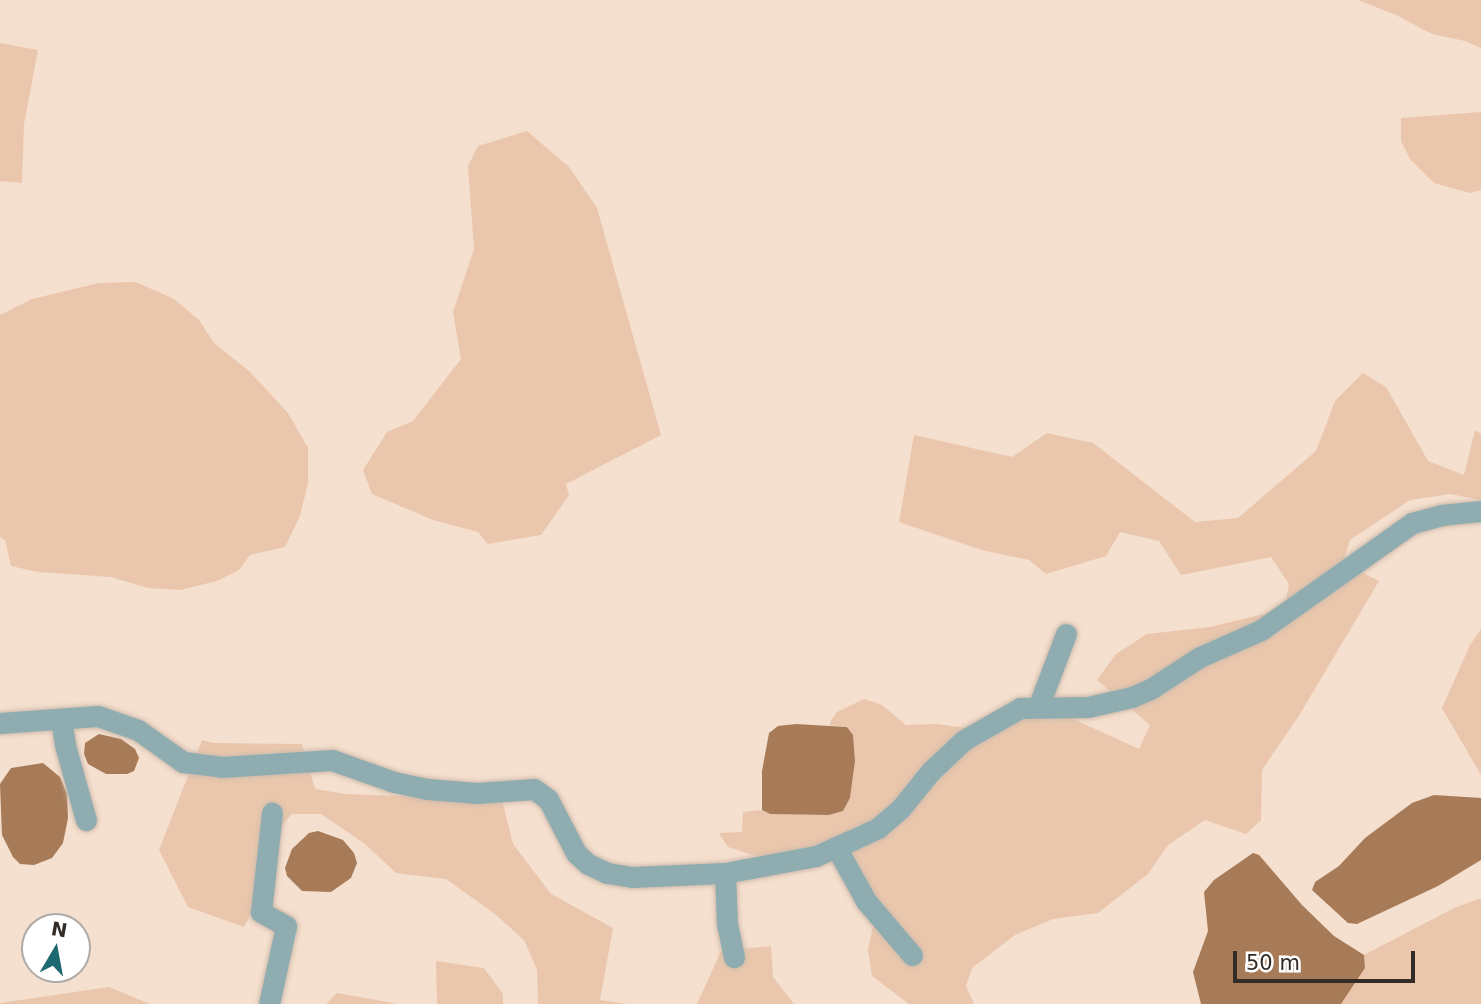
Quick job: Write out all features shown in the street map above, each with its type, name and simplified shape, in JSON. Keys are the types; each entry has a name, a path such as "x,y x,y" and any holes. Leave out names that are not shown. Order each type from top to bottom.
{"street":[{"path":"0,723 98,716 124,722 183,762 221,767 332,760 394,782 427,789 477,793 534,789 548,799 576,853 588,864 607,873 632,877 725,873 796,861 878,828 901,808 931,771 964,740 1020,708 1039,705 1088,706 1132,697 1152,688 1200,657 1261,630 1412,523 1441,515 1481,511"},
{"path":"1039,705 1066,635"},
{"path":"61,719 65,745 86,820"},
{"path":"269,1004 286,926 261,912 272,813"},
{"path":"836,847 866,901 912,955"},
{"path":"725,873 727,924 734,957"}],"shaded area":[{"path":"1358,0 1481,0 1481,48 1465,41 1432,34 1396,15"},
{"path":"0,43 38,50 24,124 22,183 0,181"},
{"path":"1481,112 1481,190 1470,193 1434,183 1410,159 1401,141 1401,118"},
{"path":"527,131 569,167 597,208 661,435 566,484 569,495 541,535 488,544 478,532 433,520 372,494 363,470 387,432 413,421 461,359 453,312 474,249 468,166 478,146"},
{"path":"136,282 174,299 199,320 214,343 250,372 288,413 308,448 308,483 300,516 285,547 250,555 239,570 217,581 180,590 148,588 111,577 38,572 11,566 5,540 0,537 0,315 32,299 99,283"},
{"path":"1363,373 1386,387 1428,461 1464,475 1475,430 1481,434 1481,500 1450,494 1410,500 1350,540 1343,563 1379,581 1300,714 1262,770 1261,820 1246,834 1205,820 1168,845 1148,874 1098,913 1053,919 1015,935 972,968 966,986 974,1004 909,1004 872,976 868,949 878,905 830,844 768,860 728,847 719,833 742,832 743,812 762,810 770,814 829,815 843,811 850,798 855,761 853,735 847,727 830,725 837,712 864,699 882,705 906,725 937,724 994,732 1023,713 1060,713 1139,749 1150,725 1097,680 1116,654 1147,634 1210,627 1284,609 1289,584 1271,557 1181,575 1159,541 1120,532 1106,556 1046,574 1029,560 982,550 899,522 914,435 1012,457 1047,433 1093,443 1195,522 1238,518 1316,451 1335,401"},
{"path":"1481,629 1481,775 1442,708 1470,645"},
{"path":"796,724 847,727 853,735 855,761 850,798 843,811 829,815 770,814 762,810 762,771 769,733 778,726"},
{"path":"99,734 121,739 135,749 139,758 134,771 127,774 106,774 88,764 84,754 85,743"},
{"path":"202,740 214,743 302,744 315,789 345,794 502,800 513,844 551,894 613,928 600,1000 628,1004 538,1004 537,970 524,940 495,914 446,879 396,873 365,844 321,814 292,814 270,839 255,906 244,927 188,907 159,850"},
{"path":"43,763 60,777 67,793 68,818 63,843 52,858 34,865 20,864 13,857 2,835 0,784 11,768"},
{"path":"1434,795 1481,798 1481,860 1438,886 1357,924 1348,923 1312,890 1315,882 1339,866 1365,838 1412,803"},
{"path":"318,831 343,840 354,853 357,863 351,878 331,892 302,891 287,876 285,868 292,849 309,833"},
{"path":"1253,853 1259,855 1302,905 1334,936 1364,955 1365,968 1341,1004 1201,1004 1193,972 1208,931 1204,892 1214,880"},
{"path":"1481,898 1481,1004 1341,1004 1365,968 1364,955 1454,908"},
{"path":"771,946 773,977 794,1004 697,1004 721,951"},
{"path":"436,961 484,968 503,994 503,1004 437,1004"},
{"path":"109,987 150,1004 0,1004 0,1003"},
{"path":"337,993 393,1003 396,1004 326,1004"}]}
